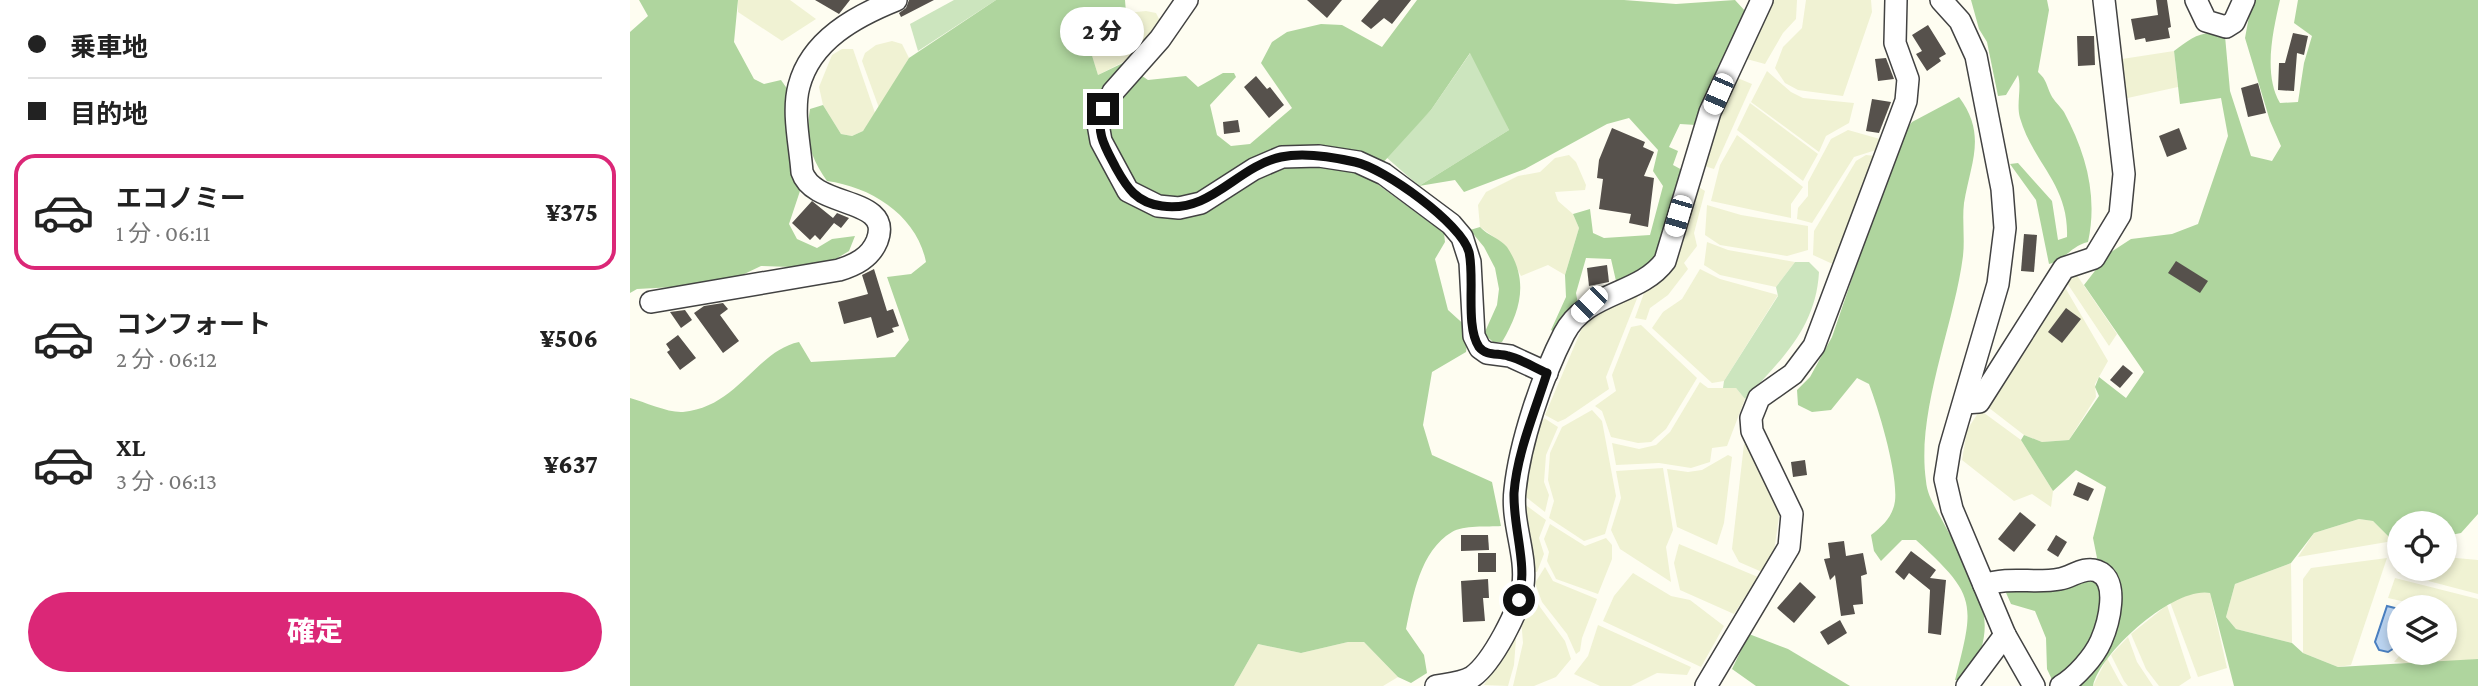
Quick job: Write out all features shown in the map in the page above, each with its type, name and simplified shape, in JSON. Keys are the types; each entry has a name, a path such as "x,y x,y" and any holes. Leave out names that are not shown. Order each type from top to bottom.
{"street":[{"path":"651,302 839,270 858,264 868,254 879,231 879,223 870,211 825,196 806,183 797,102 799,85 818,51 841,27 896,0"},
{"path":"1187,0 1166,32 1113,92 1098,124 1101,141 1128,191 1158,206 1179,208 1201,203 1254,169 1282,157 1319,156 1358,162 1384,174 1451,224 1462,237 1470,262 1474,336 1480,348 1487,353 1510,356 1547,373"},
{"path":"1436,686 1473,676 1498,643 1519,600 1523,568 1514,495 1517,470 1547,373 1565,331 1589,304 1650,276 1665,261 1710,112 1762,0"},
{"path":"1706,686 1789,547 1791,514 1752,431 1751,418 1754,405 1764,392 1793,374 1814,346 1885,163 1908,89 1895,43 1896,0"},
{"path":"1941,0 1959,21 1976,56 2002,190 2004,218 1998,284 1950,448 1945,479 1952,509 2004,635 2034,686"},
{"path":"1964,404 1979,402 2064,268 2094,258 2120,215 2124,174 2104,0"},
{"path":"2196,0 2206,21 2226,27 2234,22 2245,0"},
{"path":"1984,585 1997,580 2060,579 2084,570 2097,571 2105,578 2111,593 2101,643 2062,686"},
{"path":"1968,686 2004,635"}],"green space":[{"path":"639,0 738,0 734,42 754,79 764,84 781,80 788,90 789,151 800,191 789,224 797,239 817,248 832,239 855,236 849,251 834,260 791,267 761,266 740,276 674,287 637,289 630,293 630,32 648,16"},
{"path":"738,0 790,0 816,19 782,41 738,12"},
{"path":"954,0 996,0 918,51 910,24"},
{"path":"996,0 1125,0 1126,13 1101,23 1089,46 1098,75 1123,63 1148,80 1186,76 1198,87 1223,73 1234,73 1236,77 1210,105 1217,135 1231,146 1250,144 1292,108 1261,63 1272,42 1287,32 1321,24 1342,25 1382,47 1417,0 1624,0 1676,4 1735,0 1746,12 1696,125 1680,124 1669,147 1678,151 1673,165 1684,171 1659,256 1649,266 1616,281 1611,259 1586,258 1576,293 1578,304 1557,333 1551,330 1566,297 1565,275 1579,228 1573,214 1590,209 1593,233 1604,238 1650,235 1663,186 1653,171 1658,150 1629,118 1607,124 1525,169 1464,192 1455,180 1419,186 1509,130 1470,53 1431,110 1369,178 1444,233 1445,242 1435,259 1448,310 1469,329 1466,352 1432,372 1423,425 1432,455 1492,482 1501,526 1469,527 1452,532 1441,540 1425,562 1415,589 1406,629 1424,655 1427,673 1411,683 1398,677 1364,642 1348,642 1301,653 1258,644 1234,686 630,686 630,398 677,412 702,408 733,390 770,356 799,342 811,362 895,357 909,340 887,277 911,274 926,262 921,246 903,218 890,206 860,190 827,181 816,164 810,147 810,109 823,105 841,134 852,136 863,131 909,58"},
{"path":"1769,0 1797,0 1796,19 1783,33 1765,64 1743,58"},
{"path":"1806,0 1871,0 1872,12 1843,96 1798,90 1785,83 1775,68 1783,47 1802,28"},
{"path":"1971,0 2047,0 2049,10 2038,72 2072,127 2088,175 2092,208 2088,242 2049,264 2036,200 2010,164 2018,163 2052,201 2058,240 2067,237 2062,202 2020,118 2018,75 2006,95 1998,96 1987,42 1979,29"},
{"path":"2252,0 2280,0 2272,39 2272,79 2280,103 2298,102 2304,63 2312,36 2294,23 2298,0 2478,0 2478,514 2461,533 2457,534 2457,511 2387,511 2387,535 2373,521 2359,519 2314,533 2291,563 2235,584 2226,617 2236,629 2292,643 2303,653 2338,667 2457,665 2457,660 2478,659 2478,686 2234,686 2210,593 2195,594 2178,600 2141,624 2110,656 2093,686 2055,686 2047,669 2046,638 2035,611 2011,604 2003,586 2084,580 2097,558 2093,538 2106,487 2076,470 2053,491 2021,440 2024,435 2042,442 2069,440 2099,396 2095,387 2099,377 2126,398 2144,372 2084,285 2108,254 2131,239 2172,234 2198,224 2228,136 2221,98 2180,104 2174,51 2192,38 2204,34 2225,36 2230,91 2251,156 2272,161 2281,146 2270,121 2245,38"},
{"path":"1126,13 1156,13 1160,21 1153,33 1125,61 1098,75 1089,47 1101,23"},
{"path":"892,41 902,44 909,58 879,108 862,61 865,53 876,45"},
{"path":"842,49 853,49 875,113 863,131 852,136 841,134 823,105 819,87 832,55"},
{"path":"2174,51 2178,87 2123,99 2122,59"},
{"path":"1471,52 1509,130 1419,186 1386,157 1431,110"},
{"path":"1767,71 1791,92 1803,98 1854,103 1849,123 1826,136 1819,152 1751,102"},
{"path":"1735,77 1752,84 1714,169 1701,165 1709,133"},
{"path":"1959,97 1973,124 1975,148 1964,203 1963,256 1931,398 1924,454 1930,497 1975,582 1984,615 1980,653 1961,680 1955,680 1968,616 1960,588 1951,575 1916,540 1902,540 1881,561 1874,551 1871,535 1890,516 1895,501 1895,489 1887,442 1869,384 1857,378 1831,410 1812,412 1798,405 1797,390 1810,377 1832,337 1901,136 1912,122"},
{"path":"1750,103 1818,154 1803,181 1737,130"},
{"path":"1848,130 1880,139 1876,150 1854,157 1812,223 1797,219 1798,208 1808,196 1808,182 1831,139"},
{"path":"1737,135 1803,187 1791,204 1791,218 1711,201 1720,165"},
{"path":"1569,155 1576,162 1586,185 1585,190 1555,192 1558,201 1573,214 1579,228 1565,275 1548,265 1521,276 1505,245 1480,227 1478,205 1486,192 1518,176 1540,172 1555,158"},
{"path":"1866,155 1876,156 1837,266 1813,255 1814,231 1856,161"},
{"path":"1697,186 1705,191 1694,233 1697,246 1684,263 1688,269 1668,295 1650,308 1646,320 1635,318 1644,293 1664,272"},
{"path":"1707,205 1741,215 1808,226 1808,250 1787,256 1720,245 1705,235"},
{"path":"1480,227 1507,247 1518,271 1518,307 1502,342 1493,342 1484,334 1497,305 1499,289 1495,268 1484,247 1470,230"},
{"path":"1707,242 1728,250 1795,262 1776,287 1720,275 1704,265"},
{"path":"1795,262 1809,262 1819,272 1811,310 1794,342 1745,399 1736,388 1723,388 1724,381 1778,296 1776,287"},
{"path":"1700,269 1720,279 1778,295 1724,381 1712,383 1652,328 1663,312 1682,299"},
{"path":"2069,273 2076,274 2117,334 2109,346 2065,280"},
{"path":"2063,284 2108,361 2095,384 2096,397 2069,440 2042,442 2024,435 1984,404"},
{"path":"1630,292 1638,296 1606,377 1609,389 1558,422 1545,415 1585,321"},
{"path":"1641,325 1697,378 1666,429 1651,442 1638,443 1611,437 1602,411 1595,406 1616,391 1612,375 1631,327"},
{"path":"1700,382 1708,388 1736,388 1745,399 1727,446 1712,448 1710,462 1691,468 1659,463 1616,465 1612,443 1639,449 1656,445 1670,432"},
{"path":"1592,410 1602,421 1616,496 1605,534 1584,541 1549,518 1554,501 1548,480 1550,453 1562,427"},
{"path":"1980,410 2021,440 2053,491 2051,507 2032,494 2014,501 1962,460 1967,430"},
{"path":"1544,418 1558,427 1546,455 1544,482 1549,495 1545,512 1522,494 1528,455"},
{"path":"1744,444 1749,445 1780,510 1773,558 1762,572 1739,562 1732,549"},
{"path":"1728,455 1732,457 1724,523 1717,545 1677,527 1667,469 1688,472 1702,470"},
{"path":"1663,468 1673,530 1666,547 1671,582 1620,549 1611,530 1621,498 1616,471"},
{"path":"1523,503 1546,520 1539,538 1544,554 1537,572 1530,571"},
{"path":"2359,519 2373,521 2387,535 2387,542 2298,557 2314,533"},
{"path":"1550,524 1585,546 1606,538 1612,545 1612,559 1598,594 1556,579 1547,561 1549,552 1544,539"},
{"path":"1679,544 1758,577 1734,614 1680,590 1674,563"},
{"path":"2387,558 2351,665 2338,667 2303,653 2303,579 2311,568"},
{"path":"2457,558 2478,560 2478,594 2428,581 2457,581"},
{"path":"2291,563 2292,643 2236,629 2226,617 2235,584"},
{"path":"1545,567 1553,581 1597,599 1582,638 1580,651 1576,654 1567,634 1542,602 1535,583"},
{"path":"1633,573 1671,596 1690,600 1724,626 1701,667 1603,621 1614,596"},
{"path":"2394,581 2407,581 2478,599 2478,659 2457,661 2457,595 2389,595"},
{"path":"1530,586 1540,607 1565,641 1571,659 1556,677 1534,686 1513,686 1523,643 1521,618"},
{"path":"2199,591 2210,593 2227,668 2198,677 2170,602"},
{"path":"2167,605 2191,678 2179,686 2159,686 2146,669 2131,634"},
{"path":"1598,625 1691,667 1687,675 1657,673 1631,686 1600,686 1574,674 1588,656"},
{"path":"1517,626 1514,665 1508,686 1484,685"},
{"path":"1749,634 1788,649 1850,686 1756,686 1732,669"},
{"path":"2128,637 2137,662 2153,686 2128,686 2124,681 2111,655"},
{"path":"1348,642 1364,642 1398,677 1383,686 1234,686 1258,644 1301,653"},
{"path":"2107,658 2120,682 2123,686 2093,686"}],"water":[{"path":"2387,606 2387,652 2379,650 2375,642"}],"building":[{"path":"815,0 850,0 839,14"},
{"path":"909,0 934,0 901,17 899,13 906,8"},
{"path":"1307,0 1342,0 1327,18"},
{"path":"1379,0 1411,0 1392,24 1384,18 1371,29 1361,21"},
{"path":"2156,0 2167,0 2170,38 2146,42 2145,38 2135,40 2131,19 2158,15"},
{"path":"1928,25 1946,54 1927,71 1916,54 1922,51 1912,35"},
{"path":"2293,33 2308,36 2304,55 2297,53 2294,91 2278,90 2279,63 2285,63"},
{"path":"2077,36 2094,36 2095,65 2078,66"},
{"path":"1886,58 1894,79 1878,81 1875,59"},
{"path":"1256,76 1267,89 1270,87 1284,105 1269,118 1244,87"},
{"path":"2258,83 2266,113 2248,117 2241,88"},
{"path":"1872,99 1891,102 1879,133 1866,131"},
{"path":"1238,120 1240,132 1224,134 1223,122"},
{"path":"1612,128 1645,142 1643,147 1654,152 1644,176 1654,178 1648,227 1629,223 1631,214 1599,209 1603,179 1597,178 1599,160"},
{"path":"2179,128 2187,149 2167,157 2159,136"},
{"path":"812,201 833,218 837,213 849,218 841,228 834,223 820,240 815,235 810,240 792,223"},
{"path":"2024,234 2037,235 2034,272 2021,271"},
{"path":"2176,261 2208,281 2200,293 2168,273"},
{"path":"1607,265 1609,282 1589,286 1587,268"},
{"path":"874,269 887,311 893,309 899,326 892,328 894,332 877,338 871,317 844,324 838,302 868,294 862,275"},
{"path":"723,303 728,309 720,315 739,341 723,353 694,313 704,306"},
{"path":"2066,308 2081,319 2062,343 2048,332"},
{"path":"685,310 692,320 681,328 670,312"},
{"path":"678,335 696,358 680,370 667,352 670,350 666,344"},
{"path":"2123,365 2133,373 2120,388 2110,380"},
{"path":"1805,460 1807,475 1793,477 1791,462"},
{"path":"2078,482 2094,489 2088,501 2073,495"},
{"path":"2020,512 2036,525 2014,552 1998,539"},
{"path":"1461,535 1488,535 1489,550 1461,551"},
{"path":"2056,535 2067,542 2058,557 2047,550"},
{"path":"1844,541 1846,556 1863,553 1867,574 1861,576 1863,604 1853,605 1855,614 1841,616 1835,575 1830,580 1824,559 1830,558 1828,543"},
{"path":"1911,551 1936,570 1930,578 1946,580 1941,635 1928,633 1930,590 1909,573 1904,580 1895,572"},
{"path":"1478,553 1496,553 1496,572 1478,572"},
{"path":"1488,579 1489,598 1483,598 1485,621 1463,622 1461,581"},
{"path":"1800,582 1816,597 1794,623 1777,608"},
{"path":"1840,620 1847,633 1828,645 1820,632"}],"route":[{"path":"1103,109 1098,124 1101,141 1128,191 1158,206 1179,208 1201,203 1254,169 1282,157 1319,156 1358,162 1384,174 1451,224 1468,249 1474,336 1480,348 1487,353 1510,356 1547,373 1517,470 1514,495 1523,568 1523,585 1519,600"}]}
